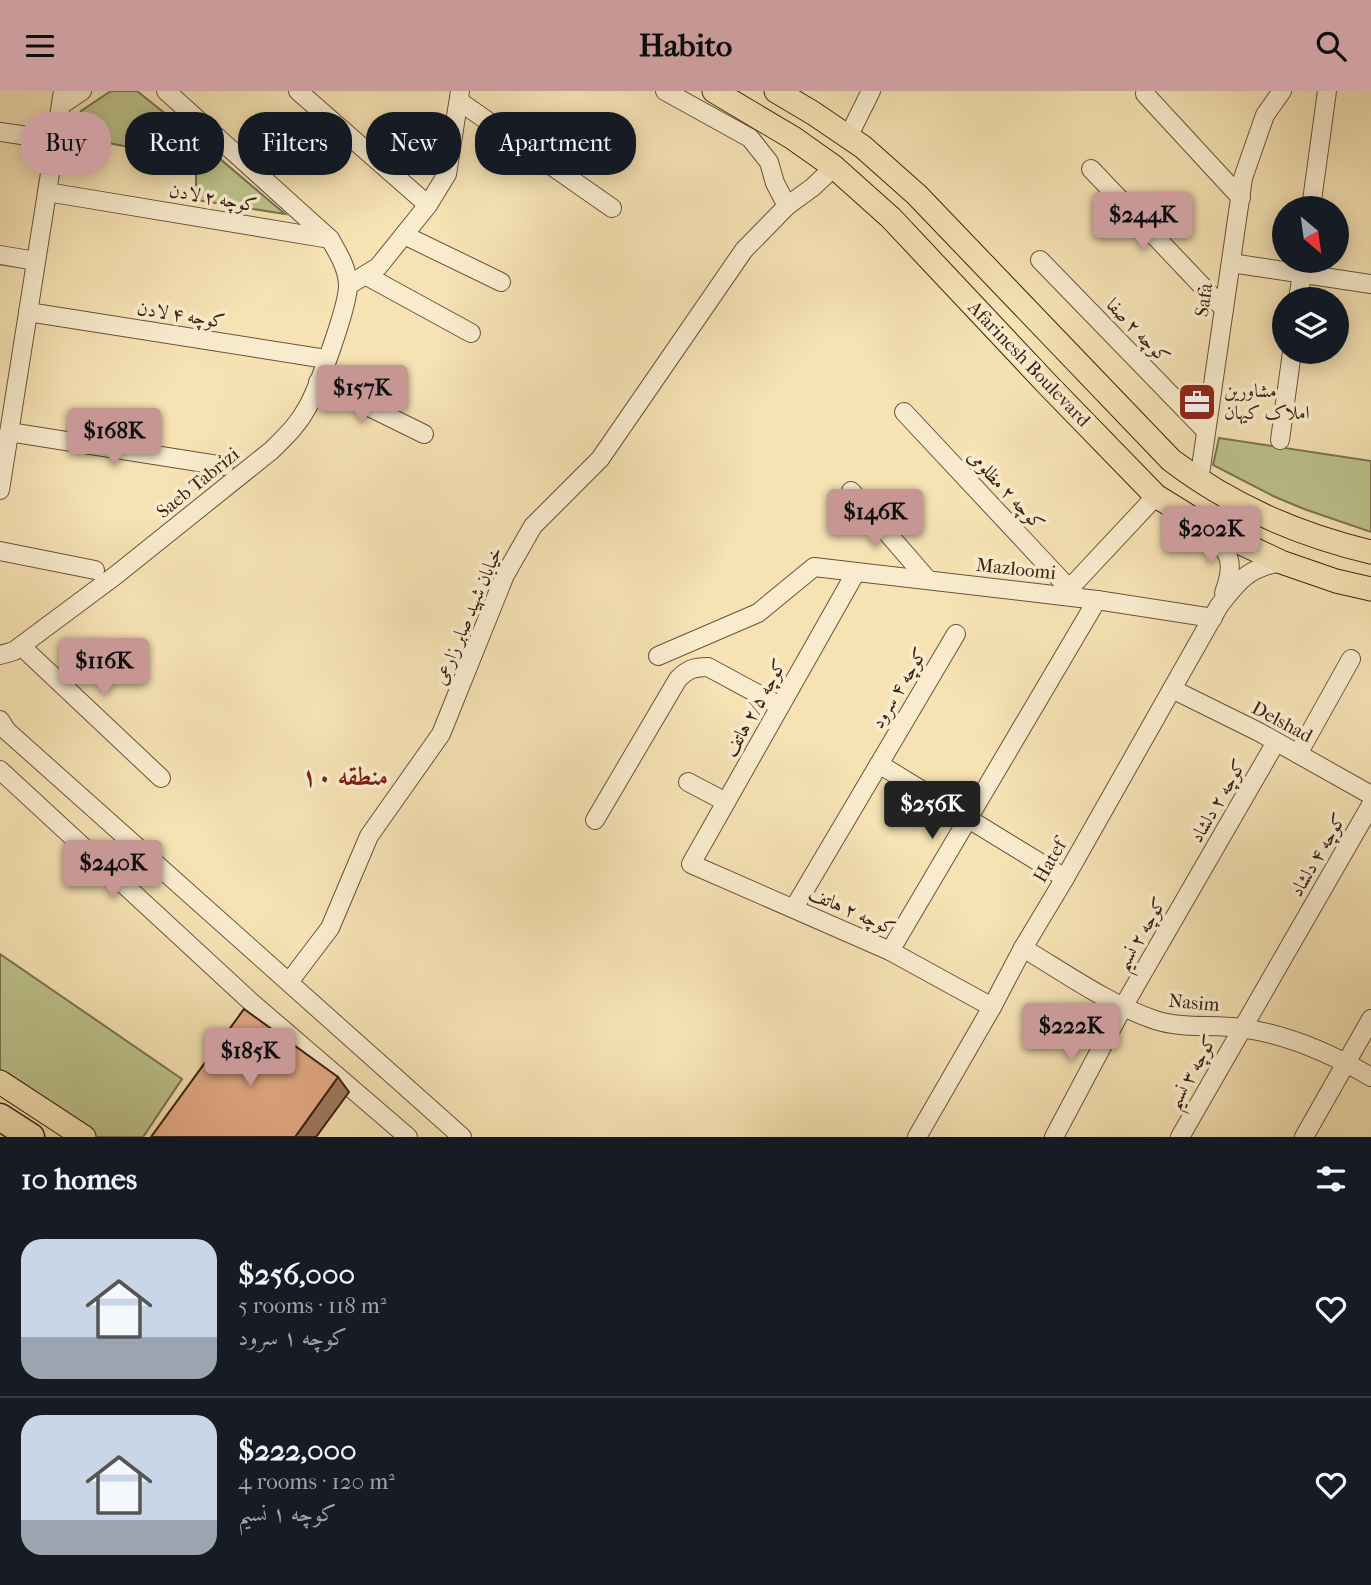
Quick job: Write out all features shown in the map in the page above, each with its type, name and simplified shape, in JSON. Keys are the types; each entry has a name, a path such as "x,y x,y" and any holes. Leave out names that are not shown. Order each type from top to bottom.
{"highway":[{"path":"0,1117 31,1137"}],"main road":[{"name":"Afarinesh Boulevard","path":"714,91 793,138 834,167 891,218 1156,496 1203,526 1281,562 1336,581 1371,589"},
{"name":"Afarinesh Boulevard","path":"776,91 848,137 918,195 1171,460 1199,481 1294,529 1371,552"},
{"path":"0,1081 84,1137"}],"street":[{"path":"62,98 82,91"},
{"path":"166,91 330,239 344,263 348,285 378,267 428,205 447,174 459,96 612,208"},
{"path":"298,91 428,205"},
{"path":"665,91 750,138 769,162 775,183 787,206"},
{"path":"848,137 871,91"},
{"name":"Safa","path":"1199,481 1244,178 1265,115 1282,91"},
{"path":"1313,196 1327,91"},
{"path":"1145,94 1241,198"},
{"path":"0,132 21,135"},
{"name":"خیابان شهید صابر زارعی","path":"289,982 330,928 369,835 441,734 505,575 533,526 599,460 744,250 787,206 834,167"},
{"path":"1091,169 1224,309"},
{"path":"0,490 9,432 9,378 28,312 50,175"},
{"name":"کوچه ۲ لادن","path":"47,192 330,239"},
{"path":"404,235 501,282"},
{"path":"0,255 36,261"},
{"name":"کوچه ۲ صفا","path":"1040,260 1206,431"},
{"path":"1231,263 1272,265"},
{"path":"1327,273 1371,284"},
{"path":"365,275 471,333"},
{"name":"Saeb Tabrizi","path":"0,663 12,651 116,575 272,450 293,429 308,407 318,382 344,309 348,285"},
{"name":"کوچه ۴ لادن","path":"28,312 326,359"},
{"path":"1280,440 1290,364"},
{"path":"318,382 424,434"},
{"name":"کوچه ۲ مظلومی","path":"904,412 1073,593"},
{"path":"9,432 225,466"},
{"path":"851,491 928,580"},
{"path":"1073,593 1156,496"},
{"name":"Hatef","path":"1203,526 1224,547 1230,561 1229,579 1216,612"},
{"path":"0,551 95,570"},
{"name":"Hatef","path":"917,1137 1216,612 1242,578 1260,566 1281,562"},
{"name":"Mazloomi","path":"658,656 758,613 814,567 1073,593 1097,600 1216,612"},
{"name":"کوچه ۲/۵ هاتف","path":"691,864 856,572"},
{"path":"890,951 1097,600"},
{"name":"کوچه ۴ سرود","path":"794,908 956,634"},
{"path":"12,651 161,778"},
{"path":"1298,754 1351,659"},
{"path":"595,820 678,680 687,671 695,667 708,667 780,706"},
{"name":"Delshad","path":"1172,689 1276,742 1371,795"},
{"path":"0,720 7,731 462,1137"},
{"name":"کوچه ۲ دلشاد","path":"1196,881 1276,742"},
{"path":"879,764 1065,878"},
{"path":"0,770 247,1008 408,1137"},
{"path":"688,782 726,802"},
{"name":"کوچه ۴ دلشاد","path":"1241,1028 1371,805"},
{"name":"کوچه ۲ هاتف","path":"691,864 890,951 992,1007"},
{"name":"کوچه ۲ نسیم","path":"1054,1137 1123,1007 1196,881"},
{"name":"Nasim","path":"1023,948 1123,1007 1158,1021 1241,1028 1281,1036 1345,1062 1371,1077"},
{"path":"1304,1137 1371,1019"},
{"name":"کوچه ۳ نسیم","path":"1180,1137 1241,1028"}],"green space":[{"path":"111,91 137,91 163,112 125,112 125,146 111,144 111,112 81,111"},
{"path":"224,162 285,214 196,200 196,175 224,175"},
{"path":"1219,438 1371,461 1371,532 1273,496 1213,465"},
{"path":"0,954 182,1079 143,1137 97,1137 0,1075"}],"building":[{"path":"244,1009 338,1077 295,1137 151,1137"}],"place":[{"name":"مشاورین املاک کیهان","path":"1197,402"}],"district":[{"name":"منطقه ۱۰","path":"345,776"}]}
